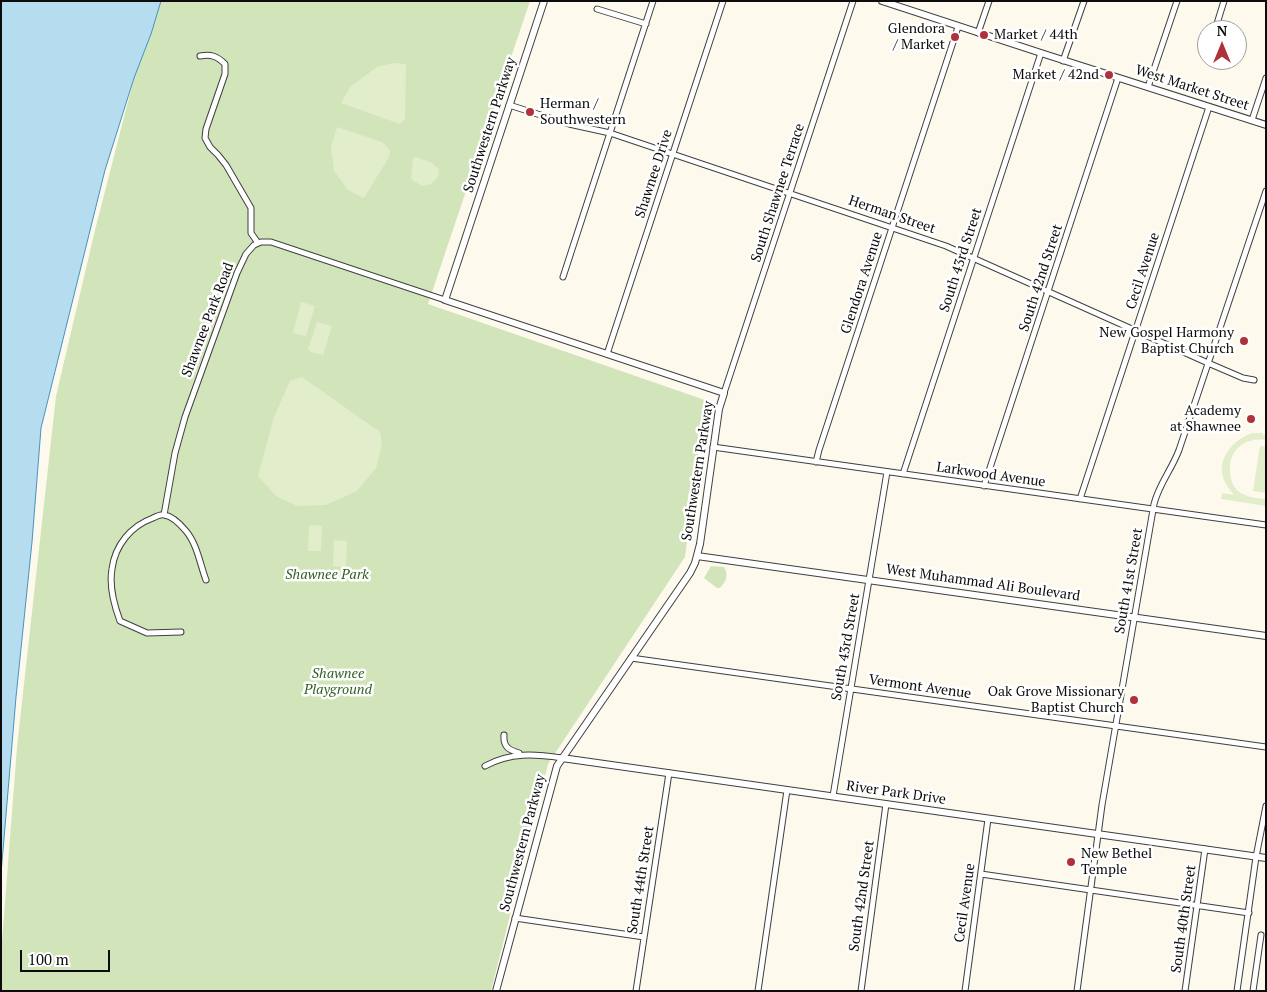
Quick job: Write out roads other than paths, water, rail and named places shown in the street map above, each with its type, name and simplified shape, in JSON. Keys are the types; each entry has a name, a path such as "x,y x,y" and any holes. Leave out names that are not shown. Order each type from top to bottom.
{"street":[{"name":"Southwestern Parkway","path":"496,991 557,766 695,563 719,408 724,393 445,300 544,1"},
{"path":"563,277 653,1"},
{"name":"Shawnee Drive","path":"607,354 723,1"},
{"name":"South Shawnee Terrace","path":"724,393 853,1"},
{"name":"West Market Street","path":"882,1 1041,54 1266,125"},
{"path":"978,33 989,1"},
{"path":"1064,60 1084,1"},
{"path":"1148,87 1177,1"},
{"path":"1218,20 1224,1"},
{"path":"598,9 646,24"},
{"name":"Glendora Avenue","path":"816,462 958,27"},
{"path":"200,56 210,54 225,64 225,74 206,129 205,138 226,165 251,208 250,233 258,243 272,242 445,300"},
{"name":"South 43rd Street","path":"903,474 1041,54"},
{"name":"South 42nd Street","path":"984,486 1118,78"},
{"path":"1252,120 1266,78"},
{"name":"Herman Street","path":"509,105 569,124 610,133 946,246 1208,363 1243,378 1254,380"},
{"name":"Cecil Avenue","path":"1080,499 1209,107"},
{"name":"South 41st Street","path":"1077,991 1098,834 1152,510 1160,487 1176,459 1266,191"},
{"name":"Shawnee Park Road","path":"164,515 175,453 192,396 236,274 246,254 258,243"},
{"name":"Larkwood Avenue","path":"713,447 1266,526"},
{"name":"South 43rd Street","path":"833,796 887,472"},
{"path":"180,632 147,633 120,621 111,582 116,554 131,531 144,522 164,515 172,519 190,536 206,580"},
{"name":"West Muhammad Ali Boulevard","path":"697,556 1266,636"},
{"name":"Vermont Avenue","path":"631,658 1266,747"},
{"path":"504,735 503,742 506,746 510,750 522,754"},
{"name":"River Park Drive","path":"485,766 500,758 522,754 562,758 1266,858"},
{"name":"South 44th Street","path":"636,991 669,774"},
{"path":"758,991 787,790"},
{"name":"South 42nd Street","path":"861,991 886,804"},
{"path":"1237,991 1256,857 1266,806"},
{"name":"Cecil Avenue","path":"965,991 988,819"},
{"name":"South 40th Street","path":"1185,991 1204,849"},
{"path":"981,874 1249,914"},
{"path":"515,918 644,937"},
{"path":"1254,991 1261,935"}],"water":[{"path":"1,1 161,1 105,170 41,428 1,874"}],"place":[{"name":"Market / 44th","path":"984,35"},
{"name":"Glendora / Market","path":"955,37"},
{"name":"Market / 42nd","path":"1109,75"},
{"name":"Herman / Southwestern","path":"530,112"},
{"name":"New Gospel Harmony Baptist Church","path":"1244,341"},
{"name":"Academy at Shawnee","path":"1251,419"},
{"name":"Oak Grove Missionary Baptist Church","path":"1134,700"},
{"name":"New Bethel Temple","path":"1071,862"}],"park label":[{"name":"Shawnee Park","path":"327,575"},
{"name":"Shawnee Playground","path":"338,682"}]}
